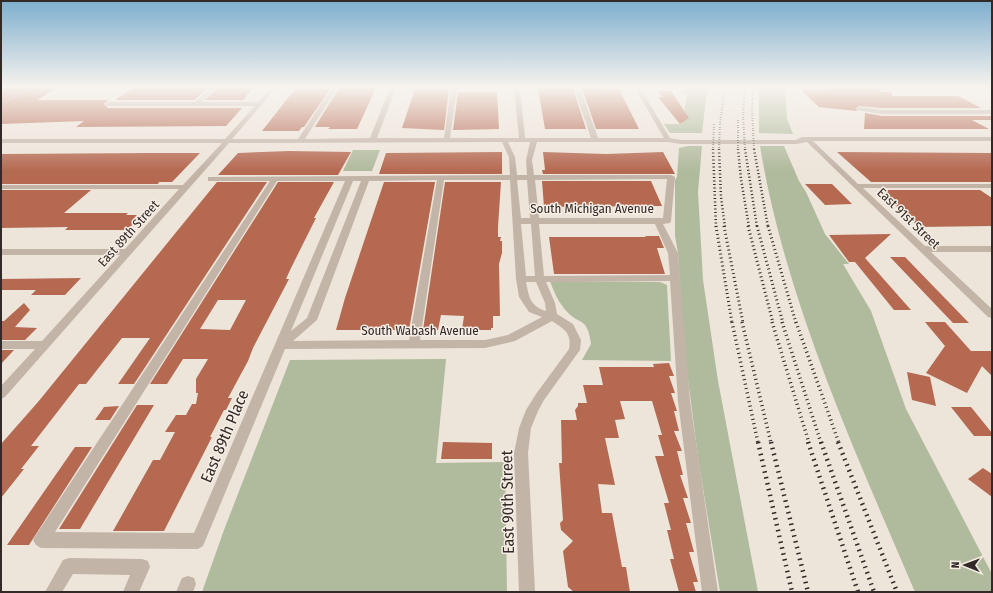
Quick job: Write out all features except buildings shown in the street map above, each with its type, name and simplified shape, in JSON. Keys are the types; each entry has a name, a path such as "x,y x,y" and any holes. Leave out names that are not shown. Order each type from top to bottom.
{"street":[{"name":"East 89th Street","path":"1,394 250,116"},
{"path":"300,140 316,116"},
{"path":"372,140 382,116"},
{"path":"447,140 450,116"},
{"path":"520,116 522,140"},
{"path":"587,116 595,140"},
{"path":"653,116 668,140"},
{"path":"1,141 668,140 689,142 796,142 808,140 992,139"},
{"name":"East 90th Street","path":"504,140 512,157 521,279 524,297 533,310 552,316 569,327 576,340 574,350 540,397 532,410 525,428 521,453 527,592"},
{"path":"534,140 529,160 540,279 550,304 552,316"},
{"name":"East 91st Street","path":"808,140 992,315"},
{"name":"South Michigan Avenue","path":"517,221 668,221 671,177 531,178"},
{"name":"East 89th Place","path":"275,179 41,540 198,541 281,345 288,321 350,178"},
{"name":"East 89th Place","path":"281,345 312,320 366,178"},
{"path":"414,344 441,178"},
{"path":"211,179 531,178"},
{"path":"856,186 992,186"},
{"path":"1,187 186,187"},
{"path":"658,221 673,253 684,401 710,592"},
{"path":"923,249 992,249"},
{"path":"1,252 128,252"},
{"path":"521,279 674,278"},
{"name":"South Wabash Avenue","path":"281,345 485,344 511,338 552,316"},
{"path":"1,345 45,345"},
{"path":"53,592 69,566 142,567 131,592"}],"green space":[{"path":"683,116 704,116 702,133 670,133 664,124 682,124"},
{"path":"759,116 787,116 793,134 759,133"},
{"path":"688,146 702,146 698,192 703,280 718,381 758,592 720,592 699,464 685,357 678,253 675,236 675,180 677,177 679,148"},
{"path":"760,146 784,146 825,234 849,264 843,264 871,311 906,409 992,574 992,592 915,592 846,428 804,317 786,260 771,203"},
{"path":"353,150 380,150 372,171 343,171"},
{"path":"550,281 660,282 667,285 671,361 582,360 591,344 586,326 573,317 562,305 556,296"},
{"path":"446,359 436,463 505,462 507,592 202,592 224,530 290,360"}],"railway":[{"path":"719,149 721,116"},
{"path":"743,116 745,150"},
{"path":"752,116 754,150"},
{"path":"738,120 738,149"},
{"path":"713,150 714,124"},
{"path":"719,149 721,197 725,227"},
{"path":"738,149 741,179 749,227"},
{"path":"745,149 757,227"},
{"path":"754,149 768,227"},
{"path":"713,150 716,227"},
{"path":"716,226 732,323"},
{"path":"724,226 743,323"},
{"path":"748,226 773,323"},
{"path":"757,226 783,323"},
{"path":"768,226 796,323"},
{"path":"732,322 758,443"},
{"path":"742,322 771,443"},
{"path":"772,322 809,443"},
{"path":"782,322 821,443"},
{"path":"796,322 839,443"},
{"path":"758,442 792,592"},
{"path":"771,442 808,592"},
{"path":"808,442 858,592"},
{"path":"821,442 874,592"},
{"path":"838,442 897,592"}]}
